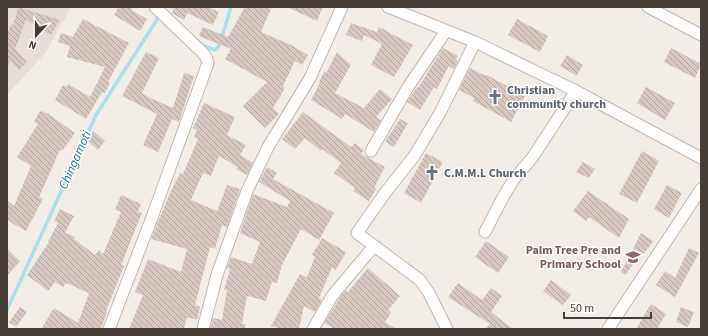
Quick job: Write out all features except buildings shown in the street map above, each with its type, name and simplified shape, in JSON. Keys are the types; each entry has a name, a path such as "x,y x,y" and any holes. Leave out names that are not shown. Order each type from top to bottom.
{"street":[{"path":"109,329 151,220 208,63 202,52 154,7"},
{"path":"203,329 217,275 246,191 268,147 310,78 342,7"},
{"path":"388,7 475,42 576,91 701,158"},
{"path":"648,7 701,35"},
{"path":"371,150 408,87 446,31"},
{"path":"447,329 429,293 420,280 358,236 358,230 415,154 441,111 475,42"},
{"path":"485,232 506,192 532,158 576,91"},
{"path":"608,329 701,189"},
{"path":"313,329 332,296 374,246"}],"shaded area":[{"path":"7,7 71,7 46,52 7,95"}],"waterway":[{"name":"Chingamoti","path":"201,45 215,50 219,46 231,7"},
{"name":"Chingamoti","path":"7,310 96,115 158,18"}],"place":[{"name":"Christian community church","path":"495,97"},
{"name":"C.M.M.L Church","path":"432,173"},
{"name":"Palm Tree Pre and Primary School","path":"633,257"}]}
